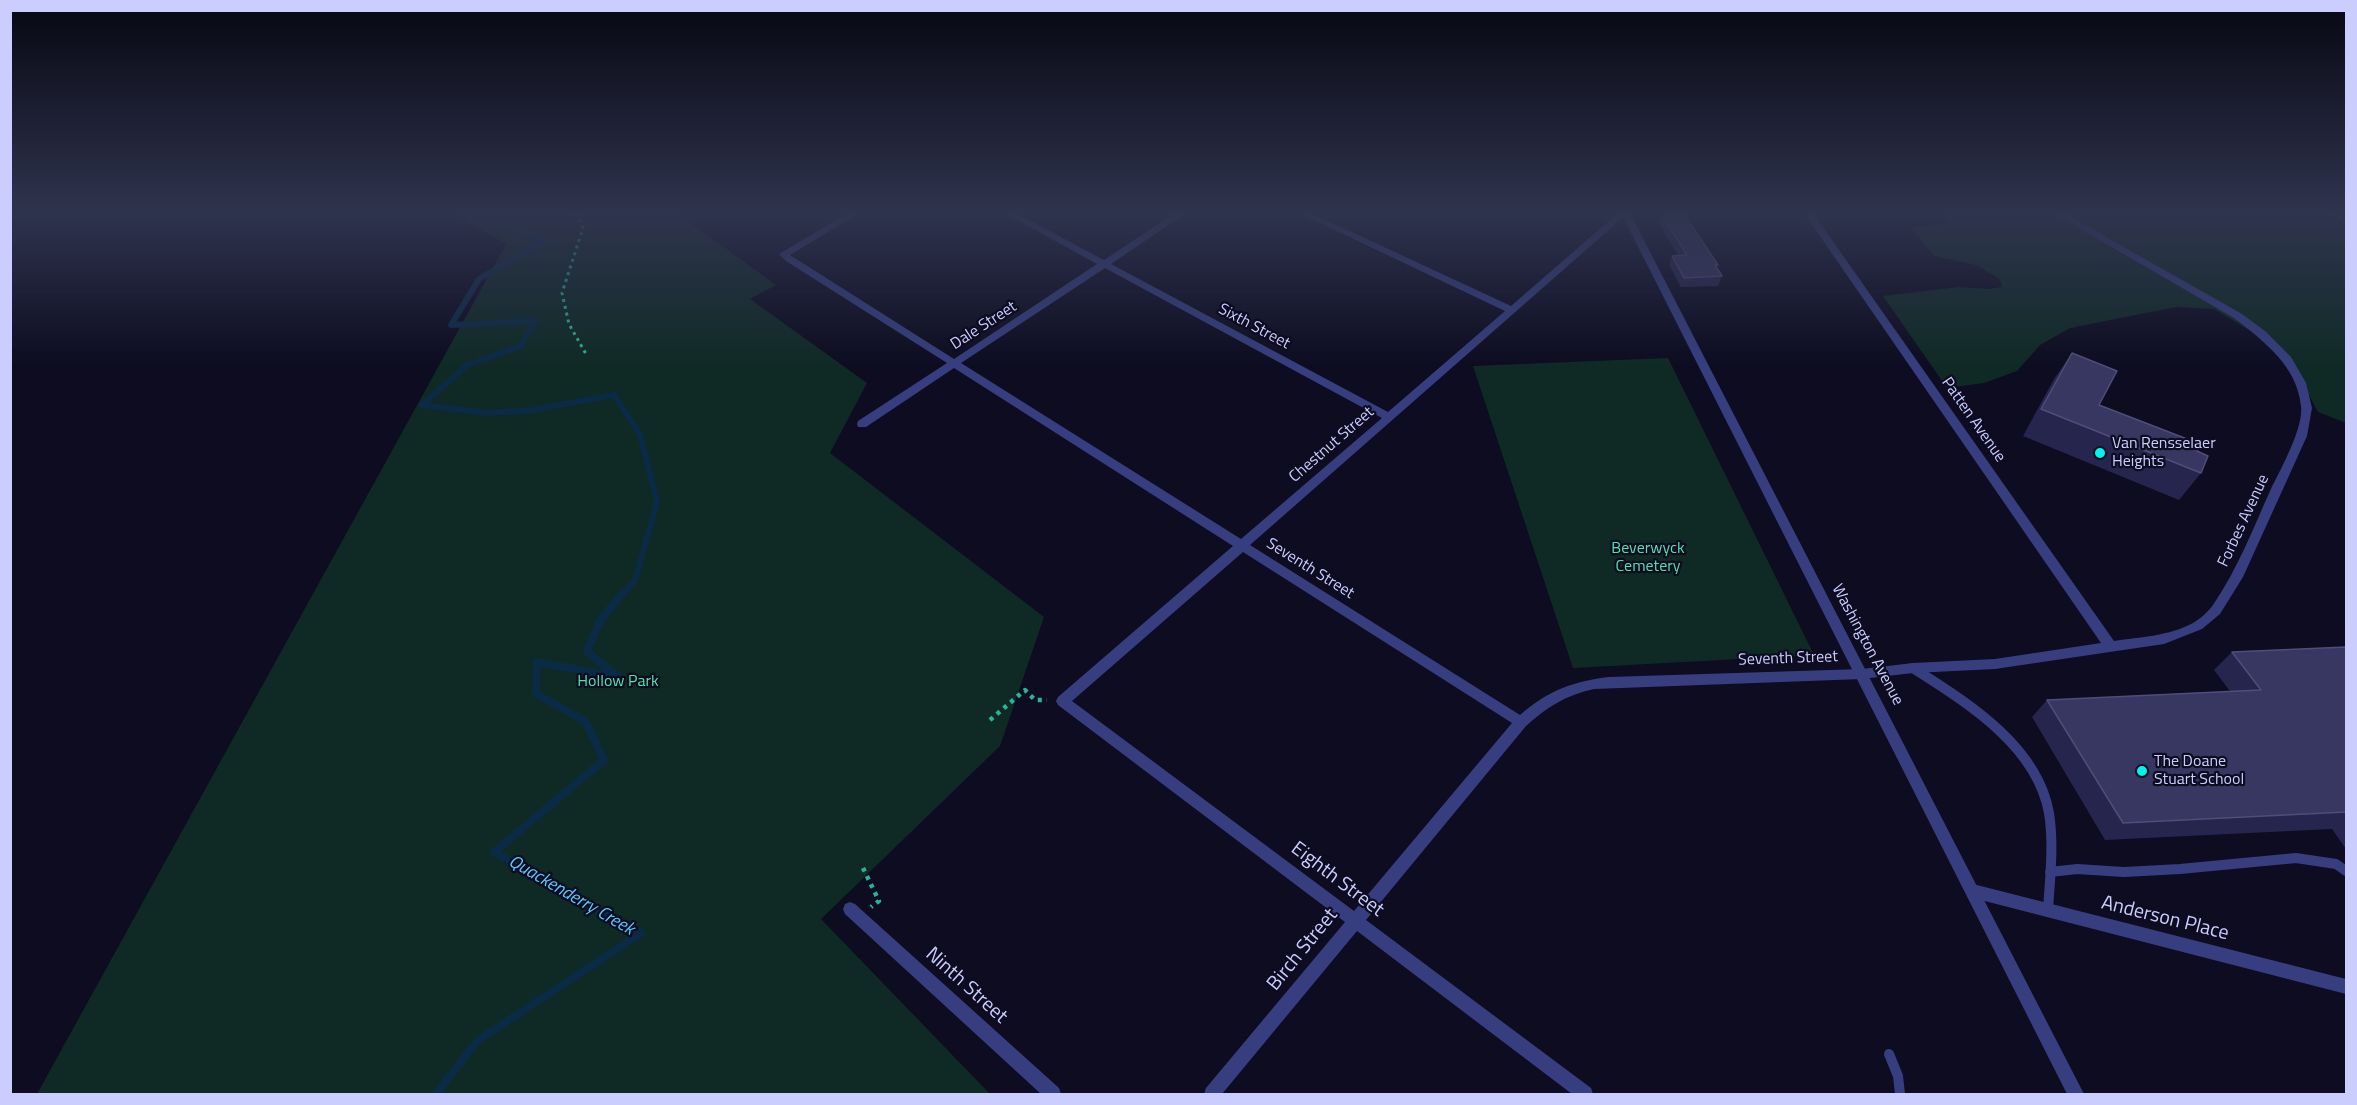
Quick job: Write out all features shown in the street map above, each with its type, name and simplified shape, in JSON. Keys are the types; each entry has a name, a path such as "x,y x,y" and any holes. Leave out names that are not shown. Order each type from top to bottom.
{"street":[{"name":"Seventh Street","path":"796,265 1521,722 1544,701 1575,686 1608,682 1862,674"},
{"name":"Dale Street","path":"862,424 1103,265"},
{"name":"Sixth Street","path":"1105,265 1389,417"},
{"path":"1414,265 1512,310"},
{"name":"Chestnut Street","path":"1063,701 1564,265"},
{"name":"Washington Avenue","path":"1651,265 2076,1095"},
{"name":"Patten Avenue","path":"1844,265 2110,646"},
{"name":"Forbes Avenue","path":"1862,674 1913,668 1995,664 2164,639 2198,626 2216,611 2237,577 2301,436 2307,408 2297,373 2287,358 2261,333 2238,316 2150,265"},
{"name":"Eighth Street","path":"1063,701 1585,1095"},
{"name":"Birch Street","path":"1212,1095 1521,722"},
{"name":"Anderson Place","path":"1973,891 2346,987"},
{"name":"Ninth Street","path":"855,914 1053,1095"}],"lane":[{"path":"1913,668 1972,706 2001,732 2028,766 2047,802 2050,872 2048,910"},
{"path":"2050,872 2077,868 2124,872 2180,869 2296,858 2336,864 2346,871"},
{"path":"1889,1054 1898,1076 1900,1095"}],"path":[{"path":"571,265 562,293 569,324 586,354"},
{"path":"990,720 1025,690 1035,700 1063,701"},
{"path":"855,914 879,901 863,868"}],"green space":[{"name":"Hollow Park","path":"495,265 748,265 776,285 750,299 867,383 830,453 1044,617 1000,746 821,919 990,1094 37,1094"},
{"path":"1974,265 2346,265 2346,423 2318,412 2297,373 2251,331 2214,309 2176,307 2070,328 2040,345 2017,371 1984,383 1947,388 1883,296 1959,287 1988,289 2002,287 2000,279"},
{"name":"Beverwyck Cemetery","path":"1668,358 1814,655 1573,668 1473,366"}],"building":[{"path":"1677,265 1718,265 1715,265 1722,276 1684,278"},
{"path":"2072,353 2117,371 2099,405 2200,444 2197,451 2208,456 2201,473 2041,409"},
{"name":"The Doane Stuart School","path":"2346,647 2346,812 2123,823 2047,700 2261,690 2232,652"}],"waterway":[{"name":"Quackenderry Creek","path":"504,265 479,279 451,325 535,321 521,346 467,365 422,405 489,413 532,410 614,395 640,434 657,502 635,580 623,594"},
{"name":"Quackenderry Creek","path":"436,1094 477,1041 641,933 494,852 604,760 585,721 536,694 537,662 618,677 587,651 601,619 624,592"}],"place":[{"name":"Van Rensselaer Heights","path":"2100,453"},
{"name":"The Doane Stuart School","path":"2142,771"}]}
